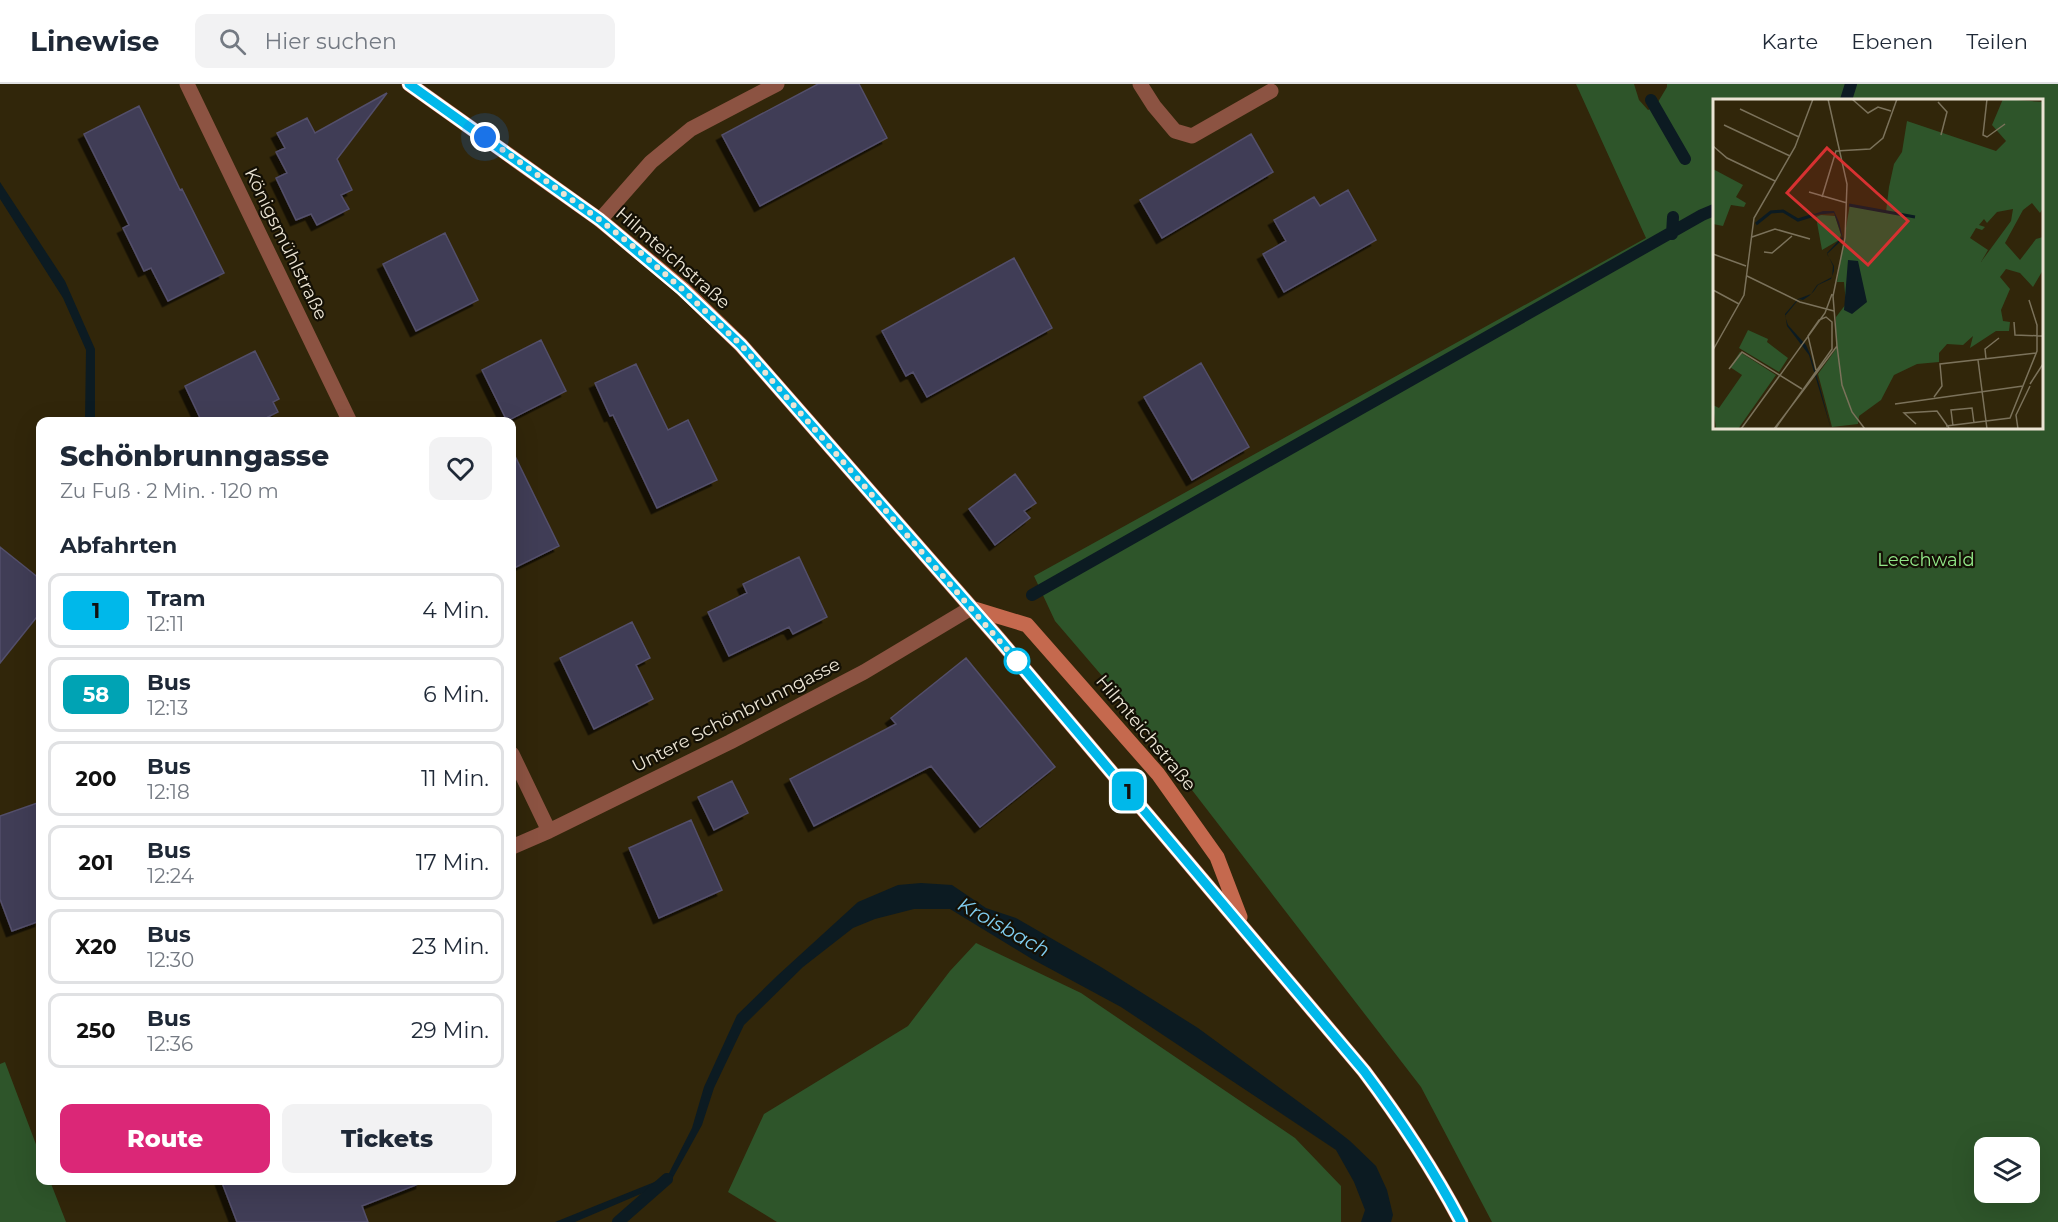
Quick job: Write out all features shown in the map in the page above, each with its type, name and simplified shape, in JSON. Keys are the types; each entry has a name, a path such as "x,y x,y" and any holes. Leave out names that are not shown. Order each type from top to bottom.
{"main road":[{"name":"Hilmteichstraße","path":"409,84 600,220 682,289 741,345 971,608 1364,1071 1422,1154 1461,1222"},
{"name":"Hilmteichstraße","path":"971,608 1027,624 1158,774 1217,857 1245,929"}],"street":[{"name":"Königsmühlstraße","path":"187,84 348,417"},
{"path":"600,220 651,162 691,129 777,84"},
{"path":"1140,84 1154,106 1175,131 1192,136 1271,91"},
{"name":"Untere Schönbrunngasse","path":"516,845 730,742 864,672 971,608"},
{"path":"516,762 549,831"}],"green space":[{"name":"Leechwald","path":"1576,84 1634,84 1639,100 1648,110 1655,107 1667,84 2058,84 2058,1222 1492,1222 1421,1087 1121,698 1055,621 1034,576 1646,238"},
{"path":"976,943 1081,993 1295,1138 1341,1186 1341,1222 777,1222 728,1192 764,1114 908,1026 950,971"},
{"path":"5,1062 36,1144 36,1185 52,1185 66,1222 0,1222 0,1064"}],"water":[{"path":"0,182 65,281 95,349 95,417 85,417 86,350 63,298 0,199"},
{"name":"Kroisbach","path":"921,883 952,885 986,908 1016,918 1101,967 1198,1028 1318,1116 1350,1141 1376,1166 1387,1190 1393,1215 1391,1222 1361,1222 1365,1210 1354,1182 1336,1150 1121,1007 1032,959 950,909 914,909 875,919 853,928 803,967 744,1025 714,1088 702,1125 671,1181 575,1222 555,1222 667,1177 692,1128 704,1087 737,1015 858,902 898,885"}],"building":[{"path":"818,84 859,84 887,138 760,206 722,135"},
{"path":"387,93 337,159 352,190 341,195 349,209 317,225 311,214 296,220 276,178 287,173 276,152 285,148 277,133 307,118 315,133"},
{"path":"139,106 224,273 168,301 151,268 144,271 123,228 129,225 84,134"},
{"path":"1251,134 1273,172 1162,238 1140,200"},
{"path":"1348,190 1376,240 1284,292 1263,254 1286,241 1274,220 1314,197 1320,206"},
{"path":"445,233 478,300 416,331 383,264"},
{"path":"1014,258 1052,328 927,397 913,372 906,376 882,331"},
{"path":"541,340 566,391 515,417 505,417 482,370"},
{"path":"255,351 279,399 273,402 278,412 268,417 200,417 185,386"},
{"path":"1201,363 1249,447 1192,480 1144,397"},
{"path":"636,364 668,430 688,420 717,480 657,508 613,415 610,416 595,383"},
{"path":"516,458 559,546 516,567"},
{"path":"1015,474 1036,503 1024,511 1030,518 995,545 969,509"},
{"path":"0,547 36,576 36,618 0,663"},
{"path":"799,557 827,617 793,634 789,627 729,656 708,612 747,593 743,584"},
{"path":"632,622 650,658 636,665 653,699 594,729 560,658"},
{"path":"966,658 1055,767 980,827 931,766 814,826 790,779 896,724 891,718"},
{"path":"732,781 748,813 714,830 698,797"},
{"path":"36,803 36,922 12,931 0,899 0,816"},
{"path":"691,820 722,890 659,918 629,848"},
{"path":"223,1185 416,1185 362,1206 368,1222 237,1222"}],"waterway":[{"path":"1846,99 1851,84"},
{"path":"1651,100 1685,159"},
{"path":"1032,595 1713,210"},
{"path":"1672,234 1673,217"},
{"path":"618,1222 667,1179"}],"tram line":[{"name":"1","path":"409,84 600,220 682,289 741,345 998,638 1364,1071 1422,1154 1461,1222"}],"route":[{"path":"485,137 600,220 640,252 741,345 1017,661"}]}
